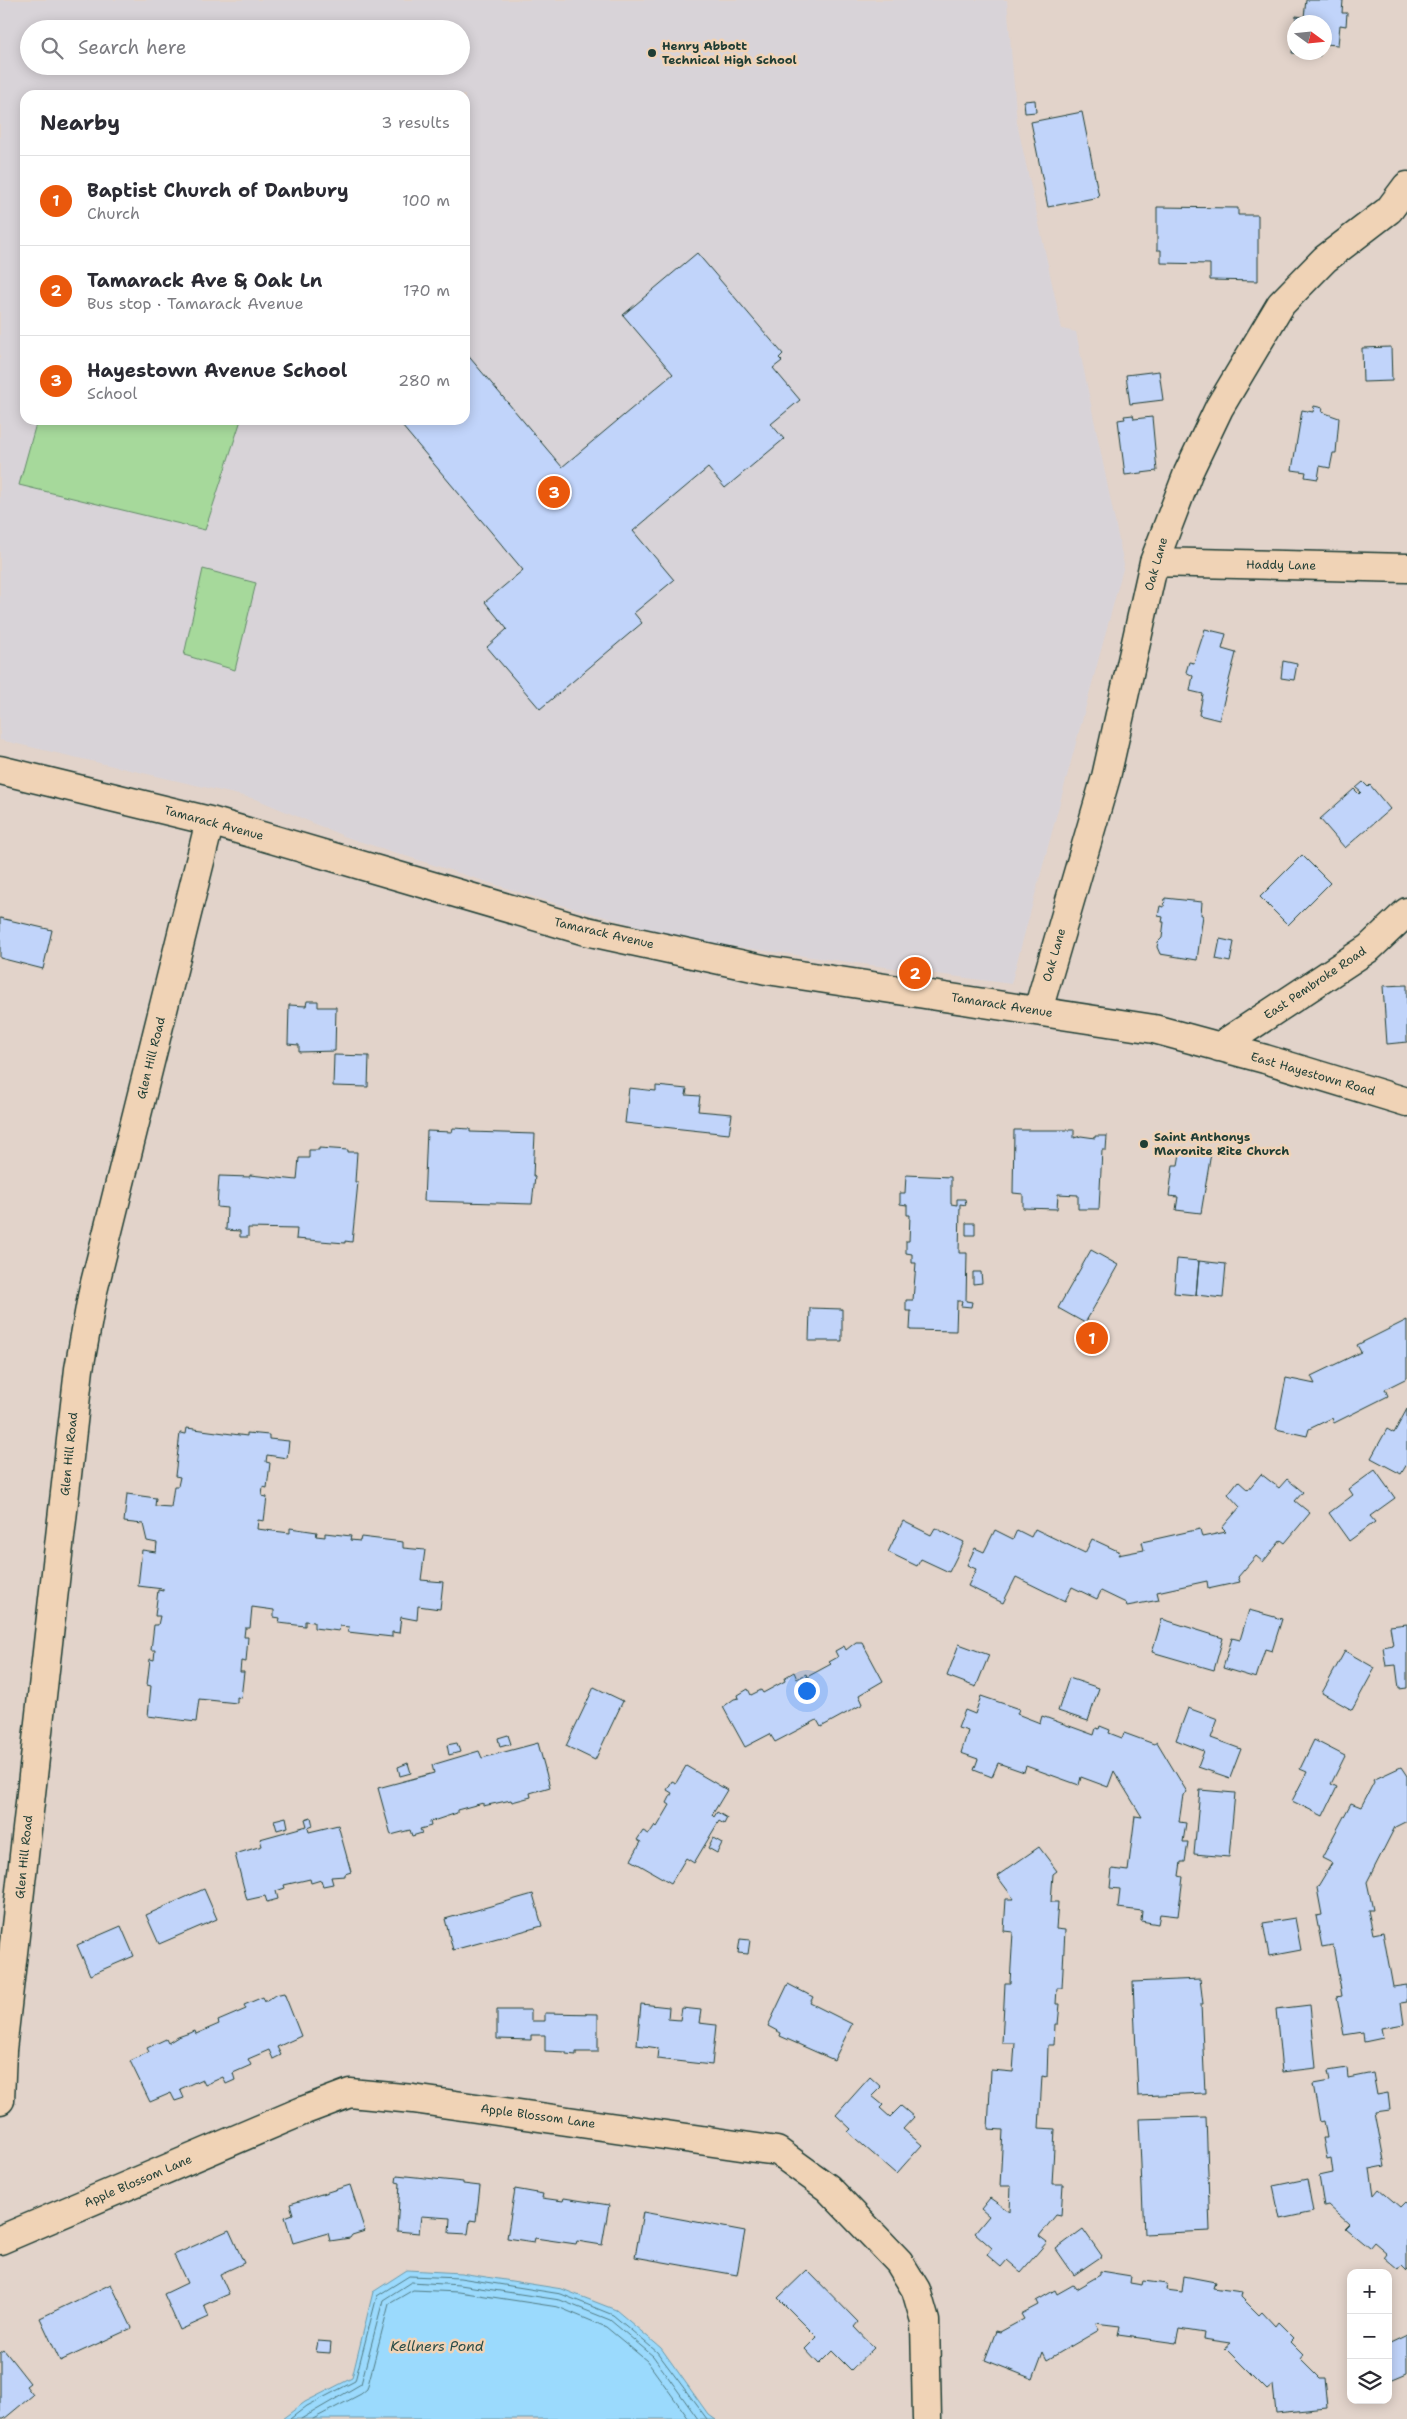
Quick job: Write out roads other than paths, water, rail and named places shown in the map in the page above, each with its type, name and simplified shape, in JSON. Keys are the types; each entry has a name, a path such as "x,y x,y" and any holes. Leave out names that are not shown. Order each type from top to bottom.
{"street":[{"name":"Oak Lane","path":"1038,1010 1106,778 1154,562 1188,473 1219,408 1281,304 1325,259 1388,210 1407,186"},
{"name":"Haddy Lane","path":"1154,562 1407,568"},
{"name":"Tamarack Avenue","path":"0,770 210,821 586,931 767,970 1154,1029 1219,1047"},
{"name":"Glen Hill Road","path":"0,2100 2,2050 79,1369 93,1290 210,821"},
{"name":"East Pembroke Road","path":"1219,1047 1369,948 1407,912"},
{"name":"East Hayestown Road","path":"1219,1047 1407,1102"},
{"name":"Apple Blossom Lane","path":"0,2240 305,2110 350,2093 413,2098 777,2151 828,2188 899,2262 916,2290 925,2321 927,2419"}],"water":[{"name":"Kellners Pond","path":"407,2270 461,2273 562,2289 616,2310 661,2348 708,2414 715,2419 282,2419 305,2402 352,2378 373,2292"}],"place":[{"name":"Henry Abbott Technical High School","path":"652,53"},
{"name":"Hayestown Avenue School","path":"554,492"},
{"name":"Tamarack Ave & Oak Ln","path":"915,973"},
{"name":"Saint Anthonys Maronite Rite Church","path":"1144,1144"},
{"name":"Baptist Church of Danbury","path":"1092,1338"}]}
